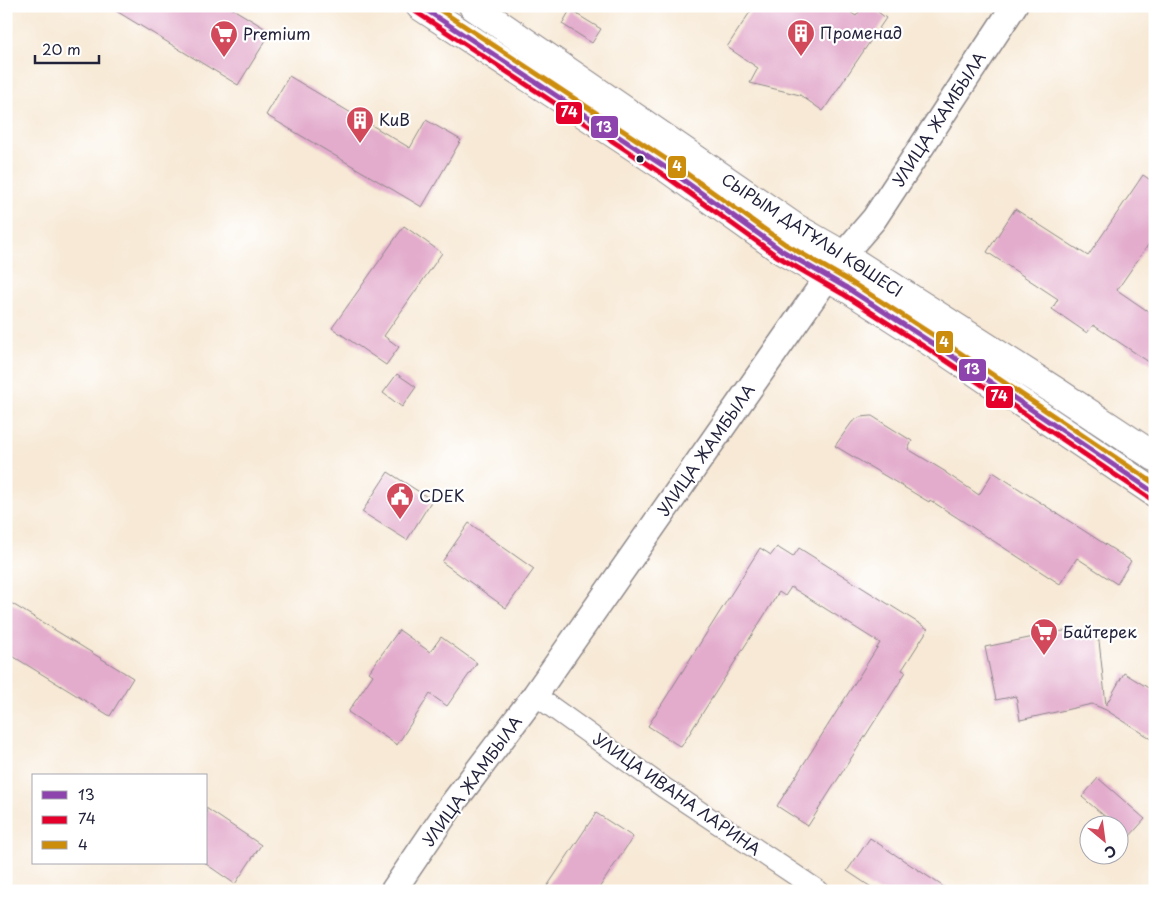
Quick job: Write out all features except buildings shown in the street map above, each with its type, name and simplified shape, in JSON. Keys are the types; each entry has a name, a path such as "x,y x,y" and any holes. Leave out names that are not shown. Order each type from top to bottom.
{"highway":[{"name":"СЫРЫМ ДАТҰЛЫ КӨШЕСІ","path":"420,6 668,169 781,250 847,288 946,352 1155,493"},
{"name":"СЫРЫМ ДАТҰЛЫ КӨШЕСІ","path":"474,6 796,228 843,255 1057,392 1155,458"}],"street":[{"name":"УЛИЦА ЖАМБЫЛА","path":"394,891 450,807 535,695 843,255 874,219 1014,6"},
{"name":"УЛИЦА ИВАНА ЛАРИНА","path":"535,695 663,787 819,891"}],"transit line":[{"name":"13","path":"420,6 668,169 781,250 847,288 946,352 1155,493"},
{"name":"4","path":"434,6 672,163 785,244 851,282 950,346 1155,484"},
{"name":"74","path":"416,12 664,175 777,256 843,294 942,358 1151,499"}],"place":[{"name":"Променад","path":"801,57"},
{"name":"Premium","path":"224,58"},
{"name":"КиВ","path":"360,144"},
{"name":"CDEK","path":"400,520"},
{"name":"Байтерек","path":"1044,656"}]}
